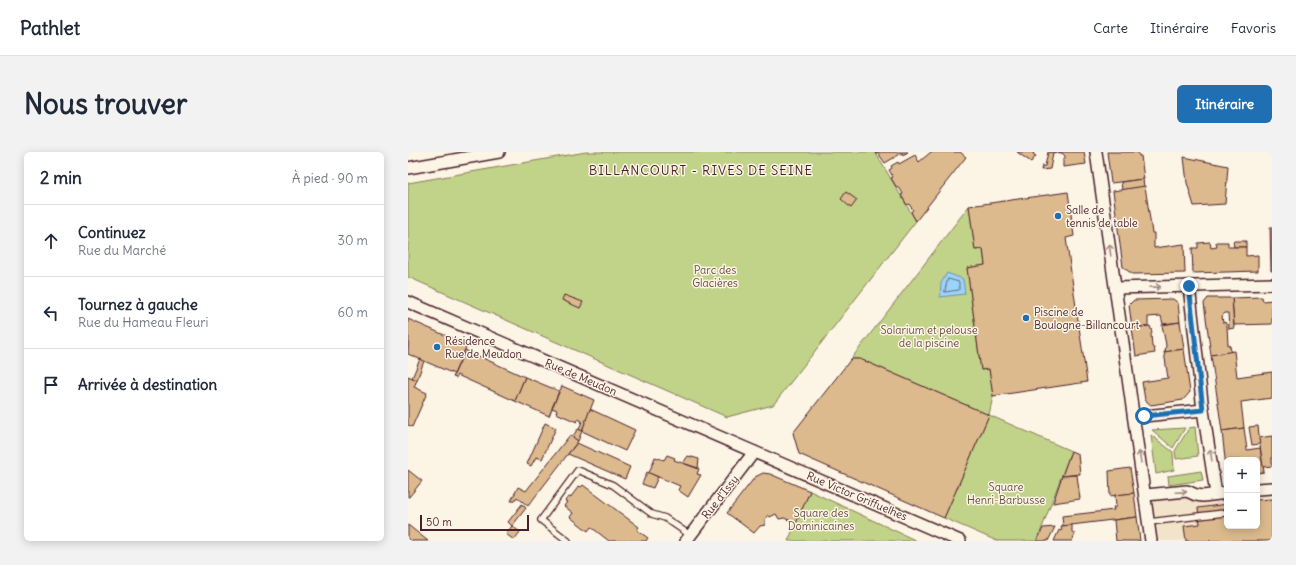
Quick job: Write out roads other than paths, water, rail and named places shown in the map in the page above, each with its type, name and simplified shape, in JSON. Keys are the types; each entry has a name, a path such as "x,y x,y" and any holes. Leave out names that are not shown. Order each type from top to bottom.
{"street":[{"path":"408,168 499,152"},
{"path":"1096,152 1146,495 1151,541"},
{"path":"1116,288 1272,284"},
{"path":"1146,495 1187,491 1196,495 1221,493 1203,410 1189,286"},
{"name":"Rue de Meudon","path":"408,302 754,452"},
{"path":"1134,417 1203,410"},
{"name":"Rue d'Issy","path":"688,538 754,452"},
{"name":"Rue Victor Griffuelhes","path":"754,452 960,541"},
{"path":"1260,489 1272,488"}],"lane":[{"path":"568,541 541,520 578,470 613,485 652,514 665,518 688,538"},
{"path":"1149,522 1224,513"}],"water":[{"path":"947,273 963,279 965,294 940,297 941,283"}],"place":[{"name":"Salle de tennis de table","path":"1058,216"},
{"name":"Piscine de Boulogne-Billancourt","path":"1026,318"},
{"name":"Résidence Rue de Meudon","path":"437,347"}],"district":[{"name":"BILLANCOURT - RIVES DE SEINE","path":"701,170"}],"park label":[{"name":"Parc des Glacières","path":"715,276"},
{"name":"Solarium et pelouse de la piscine","path":"929,336"},
{"name":"Square Henri-Barbusse","path":"1006,493"},
{"name":"Square des Dominicaines","path":"821,519"}]}
